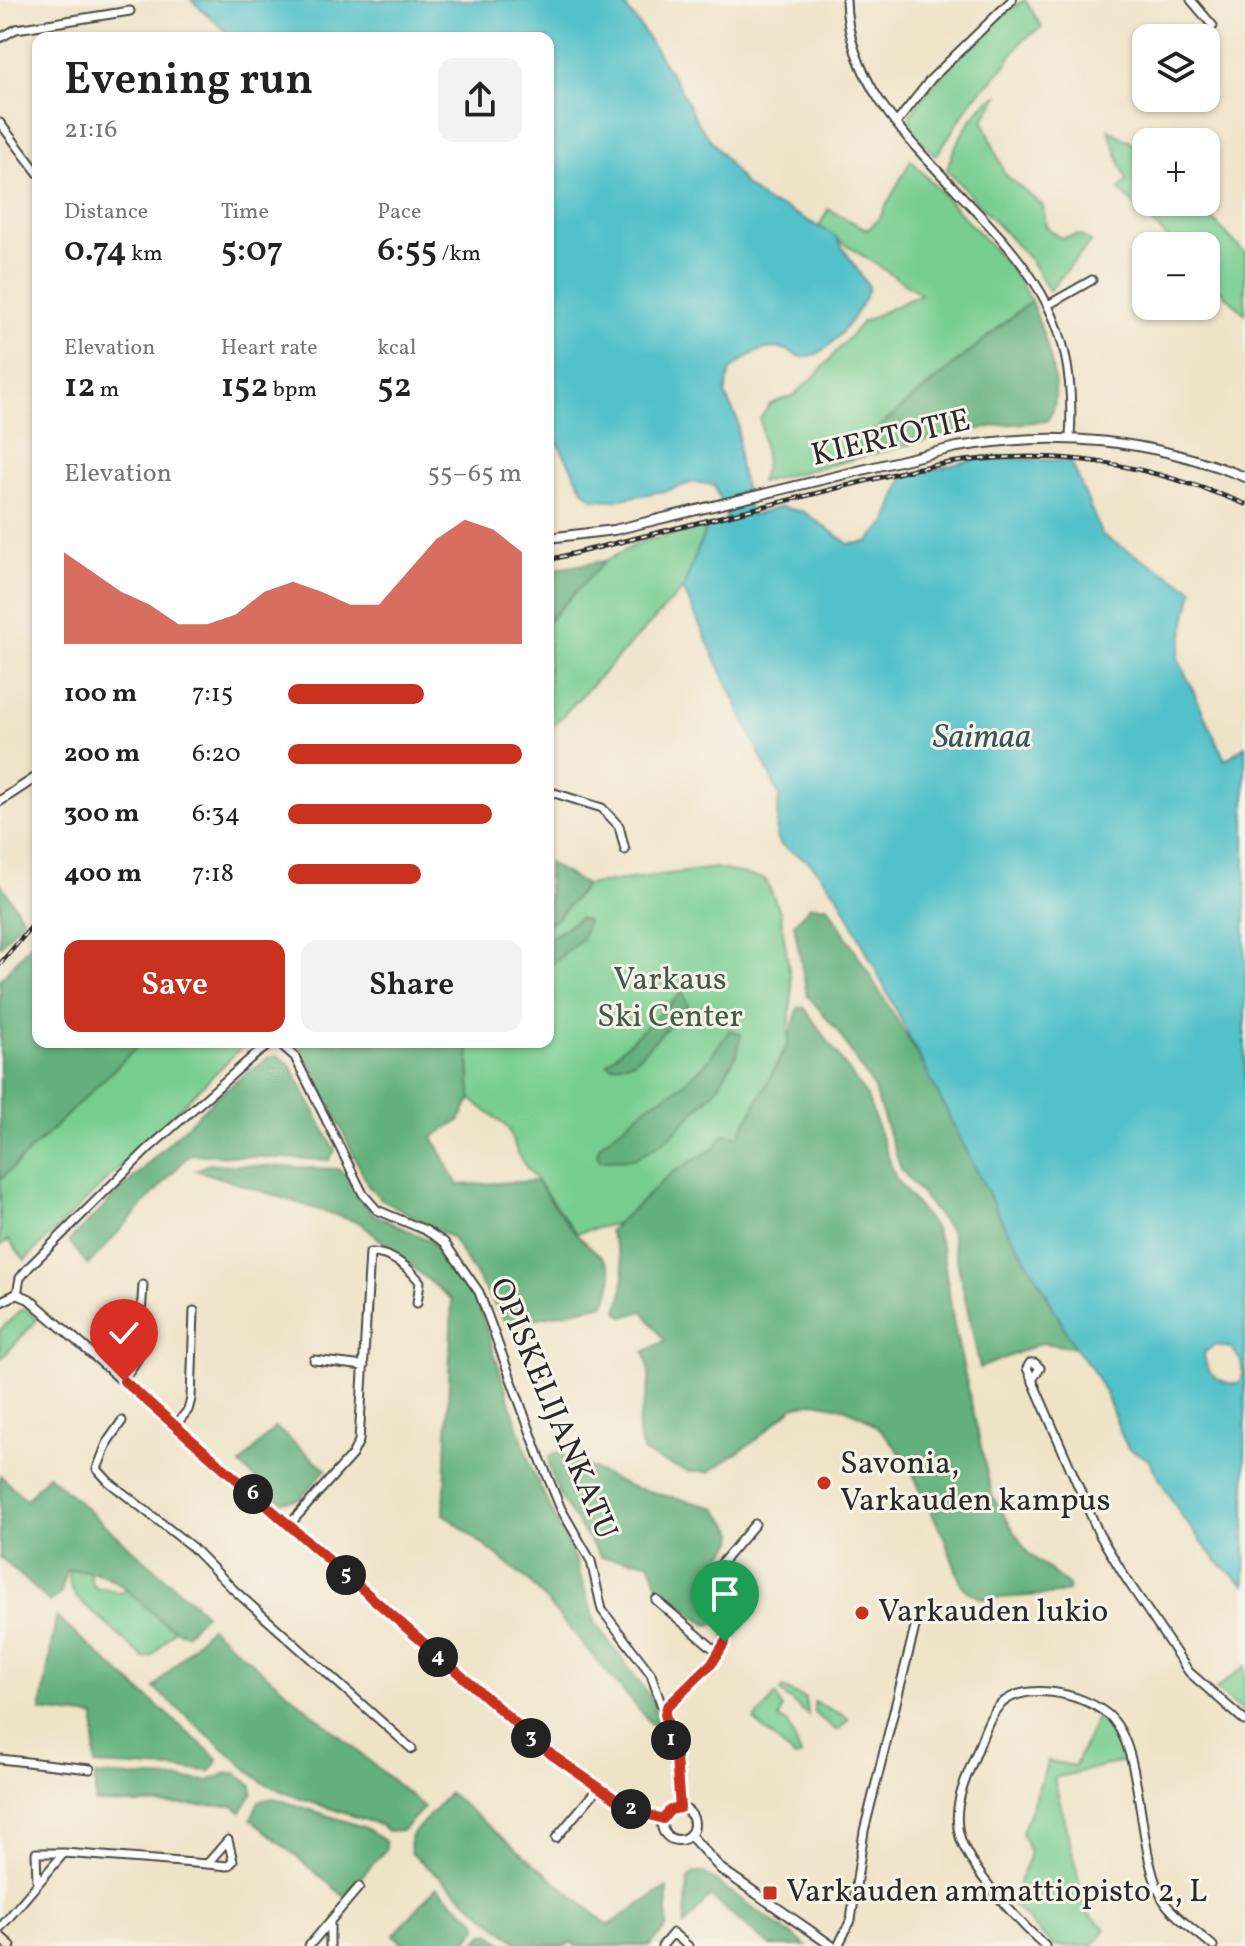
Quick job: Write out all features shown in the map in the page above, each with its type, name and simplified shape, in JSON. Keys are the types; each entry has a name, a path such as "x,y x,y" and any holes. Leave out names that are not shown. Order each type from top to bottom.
{"main road":[{"path":"0,1937 10,1946"}],"street":[{"path":"846,0 857,60 876,97 999,234 1023,264 1048,305 1065,354 1070,437"},
{"path":"897,122 931,79 1012,0"},
{"path":"1191,0 1211,24"},
{"path":"0,38 16,29 130,11"},
{"path":"0,123 32,165"},
{"path":"1048,305 1092,280"},
{"name":"KIERTOTIE","path":"554,537 614,530 996,440 1070,437 1123,443 1177,454 1245,477"},
{"path":"0,801 32,780"},
{"path":"554,793 602,808 619,826 625,850"},
{"path":"17,1294 20,1278 39,1256 148,1149 251,1058 267,1048"},
{"name":"OPISKELIJANKATU","path":"284,1048 295,1057 363,1194 377,1210 425,1230 444,1242 479,1292 561,1509 591,1561 602,1610 651,1674 666,1710 679,1777 680,1808"},
{"path":"289,1525 359,1441 370,1253 388,1255 415,1276 420,1282 417,1303"},
{"path":"123,1381 138,1358 143,1285"},
{"path":"0,1302 17,1294 29,1299 552,1755 630,1809 663,1819"},
{"path":"175,1426 188,1410 191,1399 194,1311"},
{"path":"314,1360 364,1366"},
{"path":"1032,1380 1099,1534 1125,1577 1189,1672 1205,1690 1244,1718"},
{"path":"122,1421 108,1441 97,1469 109,1482 192,1547 229,1590 412,1749"},
{"path":"666,1710 720,1654 726,1633 718,1578 721,1564 755,1524"},
{"path":"656,1600 720,1654"},
{"path":"838,1946 850,1926 864,1831 915,1627"},
{"path":"1045,1946 1019,1920 976,1867 966,1850 958,1824 960,1796 991,1717 1008,1699 1018,1694 1040,1692 1091,1705 1105,1712 1122,1732 1129,1750 1153,1873 1165,1902 1213,1946"},
{"path":"0,1759 90,1769"},
{"path":"556,1838 599,1787"},
{"path":"680,1808 689,1812 694,1821 690,1835 680,1840 670,1838 663,1830 663,1819 670,1810 680,1808"},
{"path":"690,1835 721,1869 832,1946"},
{"path":"37,1881 36,1853 207,1864"},
{"path":"0,1928 64,1853"},
{"path":"309,1946 359,1887"},
{"path":"330,1922 330,1946"},
{"path":"662,1946 673,1933 688,1946"}],"green space":[{"path":"1025,0 1042,27 1022,41 1000,72 974,98 936,156 912,131 910,115 979,36"},
{"path":"999,96 983,120 1005,175 1043,206 1046,226 1060,238 1079,235 1091,242 1049,291 1031,261 947,170 960,138 974,116"},
{"path":"1108,129 1132,143 1132,203 1119,190 1127,181"},
{"path":"911,160 1010,267 1031,301 834,464 760,482 766,463 760,419 770,404 794,395 818,373 862,322 921,294 819,227 828,209 868,230 880,217"},
{"path":"1145,216 1209,216 1245,253 1245,314 1220,290 1220,232 1162,232"},
{"path":"1031,301 1054,380 1053,411 1046,421 1001,425 943,436 834,464"},
{"path":"706,528 683,589 554,725 554,615 605,561 643,541"},
{"path":"605,561 554,615 554,569"},
{"path":"554,866 586,885 554,920"},
{"name":"Varkaus Ski Center","path":"715,868 765,879 780,911 792,989 788,1044 739,1136 724,1134 715,1148 672,1173 618,1223 576,1233 519,1157 508,1128 471,1099 468,1048 554,1048 554,920 586,885"},
{"path":"0,882 23,919 0,946"},
{"path":"810,906 828,906 925,1067 1002,1221 1039,1280 1075,1348 1042,1343 980,1368 951,1232 901,1169 873,1087 837,1030 807,995 794,924"},
{"path":"579,918 587,920 582,939 554,962 554,936"},
{"path":"32,942 32,1048 136,1048 0,1180 0,980"},
{"path":"683,992 688,1007 634,1061 612,1066 607,1063"},
{"path":"804,1007 867,1097 896,1179 934,1227 942,1248 954,1326 992,1496 1028,1553 1069,1586 1068,1591 982,1599 968,1591 961,1584 944,1537 908,1462 882,1431 860,1415 841,1407 815,1402 793,1407 756,1440 709,1472 689,1472 643,1451 638,1430 649,1383 644,1352 665,1341 643,1311 624,1317 618,1311 624,1270 609,1231 672,1173 715,1148 724,1134 739,1136 788,1044 798,1008"},
{"path":"730,1030 741,1034 737,1054 716,1090 669,1138 634,1159 600,1160 597,1154 600,1145 649,1105 677,1089 706,1063"},
{"path":"136,1048 241,1048 25,1260 9,1240 0,1246 0,1180"},
{"path":"299,1048 468,1048 471,1099 459,1121 433,1137 458,1185 536,1181 570,1226 610,1269 612,1278 605,1304 507,1325 452,1238 380,1198 369,1187 306,1055"},
{"path":"277,1055 290,1065 335,1151 329,1160 190,1154 88,1265 69,1241 219,1094 268,1058"},
{"path":"208,1164 338,1169 348,1177 373,1214 429,1240 462,1276 476,1297 532,1470 575,1559 596,1624 653,1701 658,1721 652,1725 528,1580 444,1514 452,1300 360,1223 196,1170"},
{"path":"26,1309 37,1320 0,1360 0,1330"},
{"path":"275,1427 326,1469 300,1499 282,1502 240,1465"},
{"path":"557,1452 628,1486 716,1508 735,1532 734,1541 709,1571 718,1618 714,1624 707,1625 659,1588 649,1562 601,1557 553,1481 549,1456"},
{"path":"0,1475 26,1500 48,1475 205,1613 186,1634 156,1617 119,1584 88,1571 67,1570 61,1593 50,1602 0,1557"},
{"path":"87,1570 97,1589 122,1593 127,1590 174,1630 152,1656 144,1658 76,1597 70,1585 69,1571"},
{"path":"56,1617 218,1759 211,1771 95,1765 95,1717 41,1711"},
{"path":"210,1627 424,1807 403,1830 387,1831 381,1825 295,1797 262,1782 154,1688"},
{"path":"1245,1666 1245,1713 1216,1689"},
{"path":"783,1688 806,1699 808,1715 780,1692"},
{"path":"776,1695 782,1708 779,1719 788,1723 801,1756 795,1758 754,1720"},
{"path":"814,1702 848,1720 837,1731 814,1713"},
{"path":"1098,1714 1115,1730 1125,1761 1054,1778 1087,1913 1106,1929 1092,1946 1053,1946 1011,1903 1030,1853 1022,1833 1048,1761 1075,1766"},
{"path":"227,1773 236,1773 252,1786 253,1792 241,1812 234,1806 95,1803 95,1775 209,1781"},
{"path":"449,1793 608,1925 667,1887 667,1927 650,1946 576,1946 570,1942 566,1946 521,1946 411,1853 410,1837"},
{"path":"274,1798 366,1828 385,1841 386,1849 344,1896 251,1819 259,1801"},
{"path":"694,1873 704,1873 807,1946 770,1946 710,1896 684,1926 688,1879"},
{"path":"436,1887 477,1921 478,1927 463,1946 406,1946 394,1935"},
{"path":"490,1933 506,1946 473,1946 482,1935"}],"water":[{"name":"Saimaa","path":"191,0 620,0 678,85 698,123 745,185 768,203 785,208 835,236 869,287 852,319 823,350 803,357 770,348 749,356 730,371 725,394 738,421 739,464 751,516 780,507 804,512 849,544 868,542 887,522 903,477 985,457 1071,461 1102,535 1193,589 1178,658 1225,760 1245,746 1245,1585 1216,1560 1182,1517 1148,1459 1128,1448 1105,1392 1075,1348 1039,1280 1002,1221 839,897 811,863 781,845 776,835 779,795 683,589 706,528 722,523 727,517 714,485 694,482 615,500 593,499 584,491 554,436 554,32 226,32","holes":["1214,1345 1231,1348 1241,1361 1243,1375 1238,1384 1224,1382 1210,1371 1204,1353"]}],"railway":[{"path":"554,559 914,469 1001,458 1042,457 1122,466 1162,475 1245,504"},
{"path":"0,964 32,926"}],"place":[{"name":"Savonia, Varkauden kampus","path":"824,1483"},
{"name":"Varkauden lukio","path":"862,1613"},
{"name":"Varkauden ammattiopisto 2, L","path":"770,1893"}],"route":[{"path":"124,1381 552,1755 638,1812 663,1819 670,1810 680,1808 676,1758 665,1714 667,1707 720,1654 725,1642"}]}
